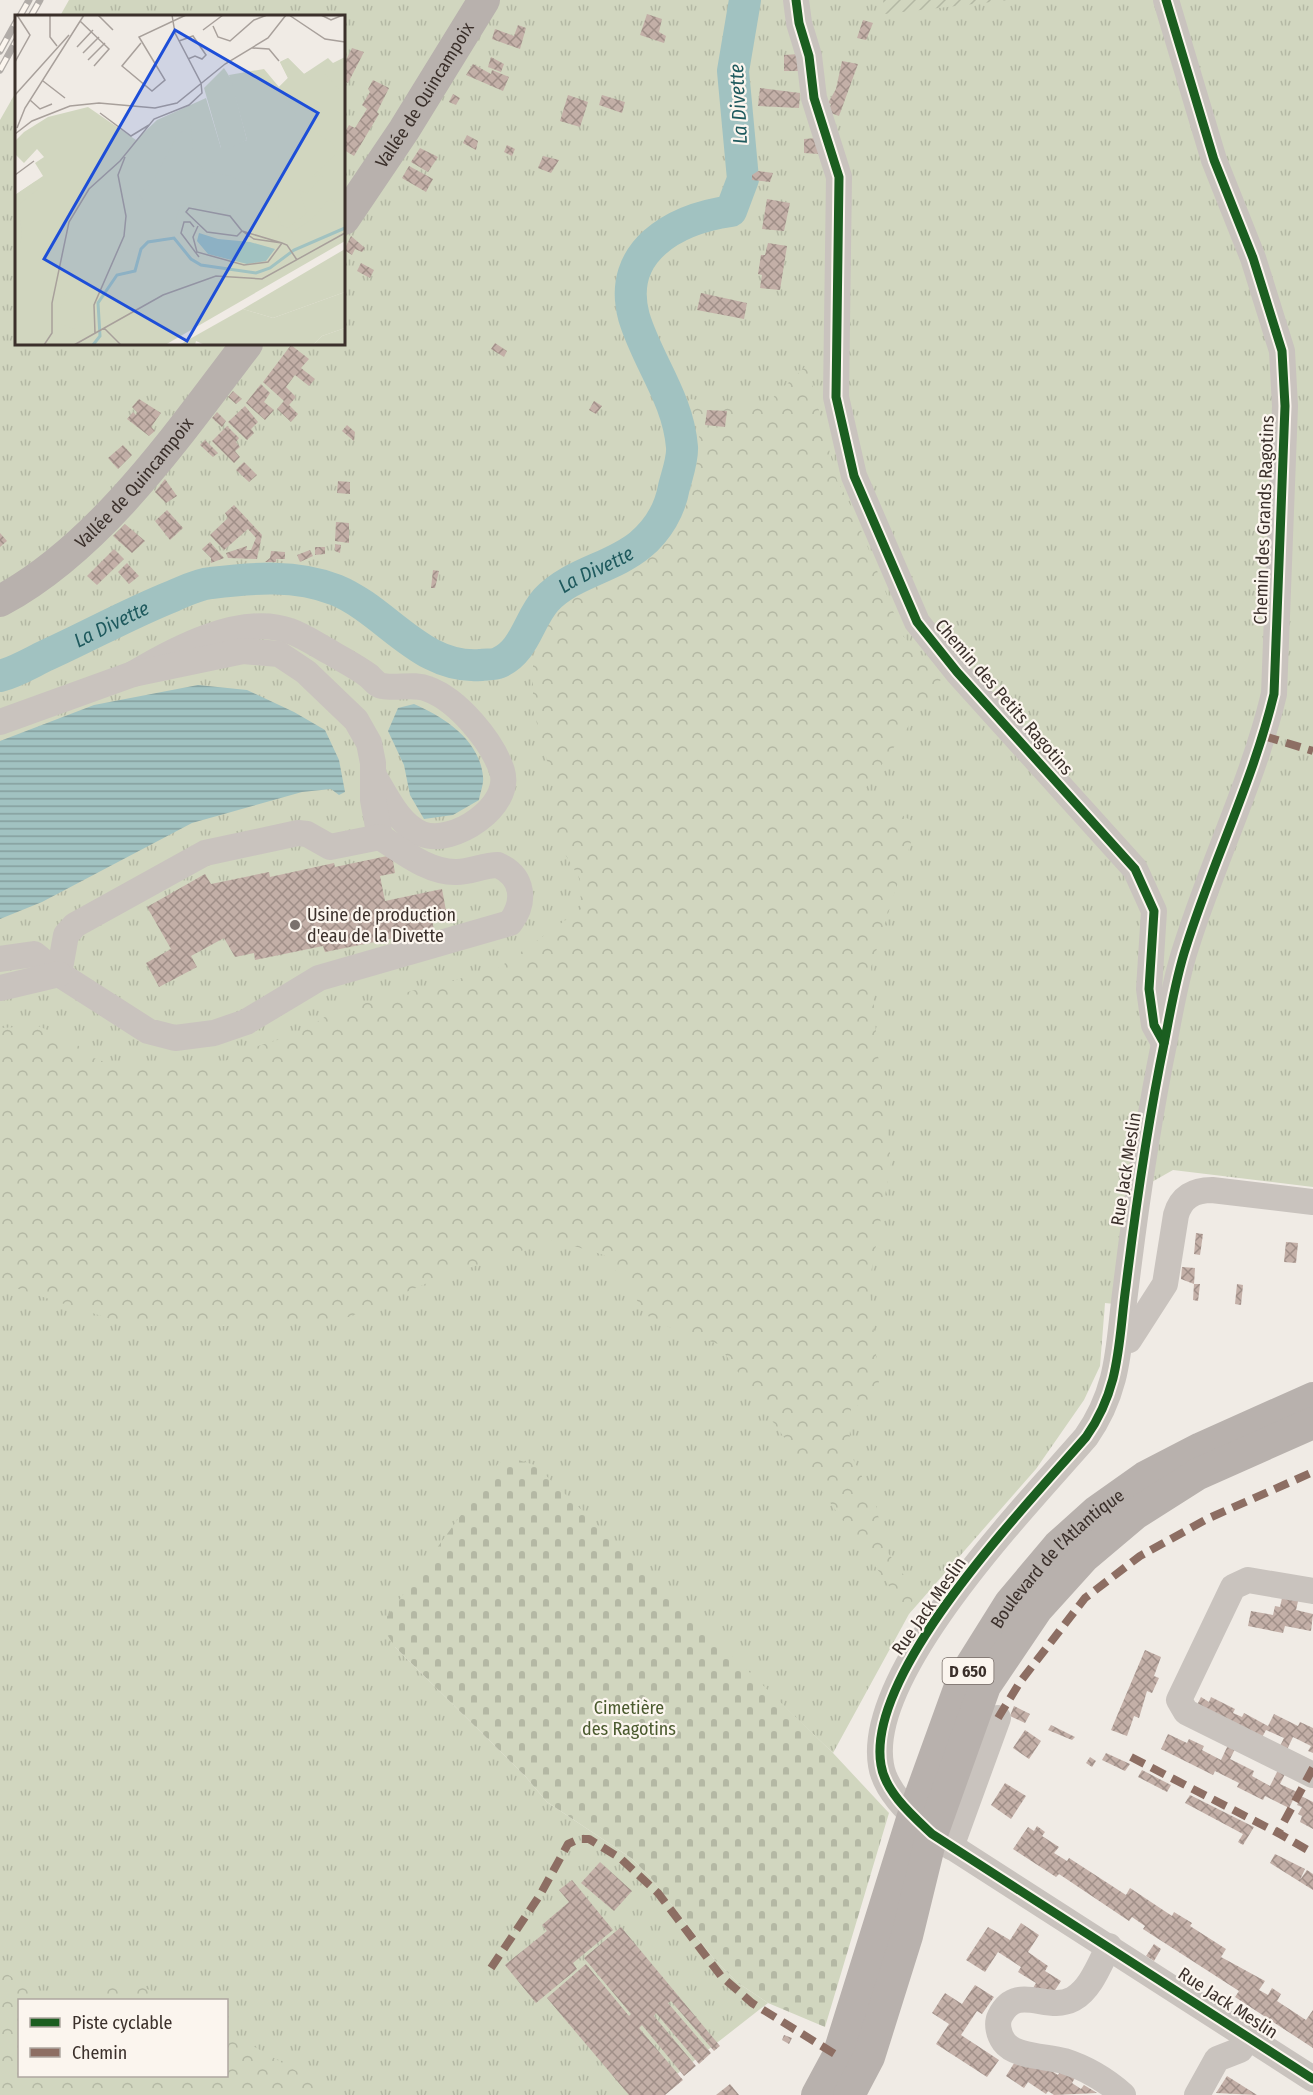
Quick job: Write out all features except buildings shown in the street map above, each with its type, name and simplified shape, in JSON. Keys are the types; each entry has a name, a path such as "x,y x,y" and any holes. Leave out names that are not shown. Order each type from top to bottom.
{"main road":[{"name":"Vallée de Quincampoix","path":"345,218 404,130 484,0"},
{"name":"Vallée de Quincampoix","path":"0,601 60,559 123,498 185,425 246,345"},
{"name":"Boulevard de l'Atlantique","path":"849,2095 870,2057 907,1936 932,1832 963,1678 1010,1603 1058,1546 1097,1511 1145,1477 1200,1448 1313,1398"},
{"name":"Boulevard de l'Atlantique","path":"818,2095 844,2040 932,1832 985,1686 1037,1609 1084,1557 1135,1514 1198,1474 1313,1423"}],"street":[{"name":"Chemin des Petits Ragotins","path":"796,0 799,23 809,56 814,98 839,177 836,397 854,476 917,622 957,672 1135,869 1154,911 1149,989 1154,1025 1164,1043"},
{"name":"Chemin des Grands Ragotins","path":"1164,1043 1186,946 1264,736 1274,694 1285,406 1282,351 1273,317 1214,160 1166,0"},
{"path":"133,674 190,642 214,635 256,628 288,630 366,673 381,687 427,688 440,695 473,723 496,757 504,780 497,798 477,820 448,836 435,837 422,834 404,821 374,776"},
{"path":"0,722 133,674 243,651 279,654 306,672 356,720"},
{"path":"330,652 356,720 369,743 374,776 373,800 380,837"},
{"path":"0,958 34,954 59,974 148,1031 175,1038 197,1036 246,1022 319,978 510,923 517,913 520,889 507,869 498,864 483,865 459,873 446,872 413,858 380,837 330,847 307,834 298,833 206,853 75,925 66,935 59,974"},
{"path":"0,988 59,974"},
{"name":"Rue Jack Meslin","path":"1164,1043 1141,1179 1113,1386 1100,1417 951,1599 903,1674 882,1727 881,1768 890,1786 932,1832 1313,2079"},
{"path":"1121,1340 1129,1340 1165,1284 1176,1215 1179,1205 1188,1196 1200,1190 1212,1190 1313,1203"},
{"path":"1313,1591 1248,1580 1233,1587 1179,1700 1186,1712 1313,1775"},
{"path":"932,1832 998,1718"},
{"path":"1109,1946 1087,1987 1074,1998 1057,2004 1023,1998 1014,1999 999,2017 998,2026 1005,2043 1013,2050 1065,2061 1108,2082 1124,2095"},
{"path":"1197,2095 1217,2059 1240,2050 1249,2037"}],"green space":[{"path":"69,0 1313,0 1313,1187 1173,1170 1150,1183 1134,1306 1105,1303 1100,1366 1084,1400 1036,1469 909,1614 833,1753 687,1614 395,1647 525,1776 547,1802 631,1858 650,1877 714,1959 738,1983 768,2003 650,2095 0,2095 0,120 15,94 15,345 345,345 345,15 61,15"},
{"path":"883,0 1009,0 885,14"},
{"path":"807,365 837,480 853,510 903,636 942,678 860,796 917,823 871,967 877,1047 891,1162 869,1284 880,1394 851,1409 849,1451 875,1502 886,1550 915,1591 909,1614 718,1344 652,1321 604,1255 554,1240 439,1278 349,1317 238,1326 132,1326 0,1283 0,1028 38,1026 72,1040 91,1057 115,1066 221,1063 258,1046 300,1033 334,1011 497,969 581,909 580,879 553,834 553,782 533,709 533,661 552,609 666,541 688,501 701,444 689,399 763,407"},
{"name":"Cimetière des Ragotins","path":"511,1458 535,1465 833,1753 889,1813 825,2027 768,2003 738,1983 714,1959 650,1877 631,1858 547,1802 525,1776 395,1647 381,1625 498,1464"},
{"path":"0,1970 49,1999 18,1999 18,2077 228,2077 228,2032 338,2095 0,2095"},
{"path":"102,1981 129,1981 170,1999 106,1999"}],"water":[{"path":"198,685 247,690 294,712 325,730 339,760 345,792 339,795 331,789 302,792 192,823 42,902 0,919 0,741 94,705"},
{"path":"414,704 437,716 459,732 468,741 480,764 483,780 479,800 453,815 424,819 410,795 404,765 388,731 398,708"}],"waterway":[{"name":"La Divette","path":"0,676 192,588 206,584 258,579 305,581 336,590 354,599 422,649 440,658 460,664 496,664 507,658 520,644 540,608 556,591 567,583 617,560 640,545 658,526 666,511 682,457 682,447 675,412 634,317 631,294 634,274 642,257 655,242 671,231 710,215 731,211 743,179 733,71 745,0"}],"railway":[{"path":"21,15 29,0"},
{"path":"32,15 40,0"},
{"path":"0,51 15,24"},
{"path":"0,70 15,43"}],"marked path":[{"path":"1264,736 1313,751"},
{"path":"998,1718 1020,1682 1085,1598 1140,1556 1207,1519 1313,1472"},
{"path":"1131,1757 1278,1833"},
{"path":"1313,1768 1278,1833 1313,1853"},
{"path":"491,1968 540,1895 568,1844 579,1839 589,1839 620,1858 658,1893 721,1976 752,2003 838,2056"}],"cycle path":[{"path":"796,0 799,23 809,56 814,98 839,177 836,397 854,476 917,622 957,672 1135,869 1154,911 1149,989 1154,1025 1164,1043"},
{"path":"1166,0 1214,160 1253,258 1282,351 1285,406 1274,694 1244,790 1182,958 1143,1162 1119,1346 1106,1400 1086,1437 991,1546 923,1638 898,1684 883,1727 881,1765 894,1794 932,1834 1313,2079"}],"place":[{"name":"Usine de production d'eau de la Divette","path":"295,925"}]}
